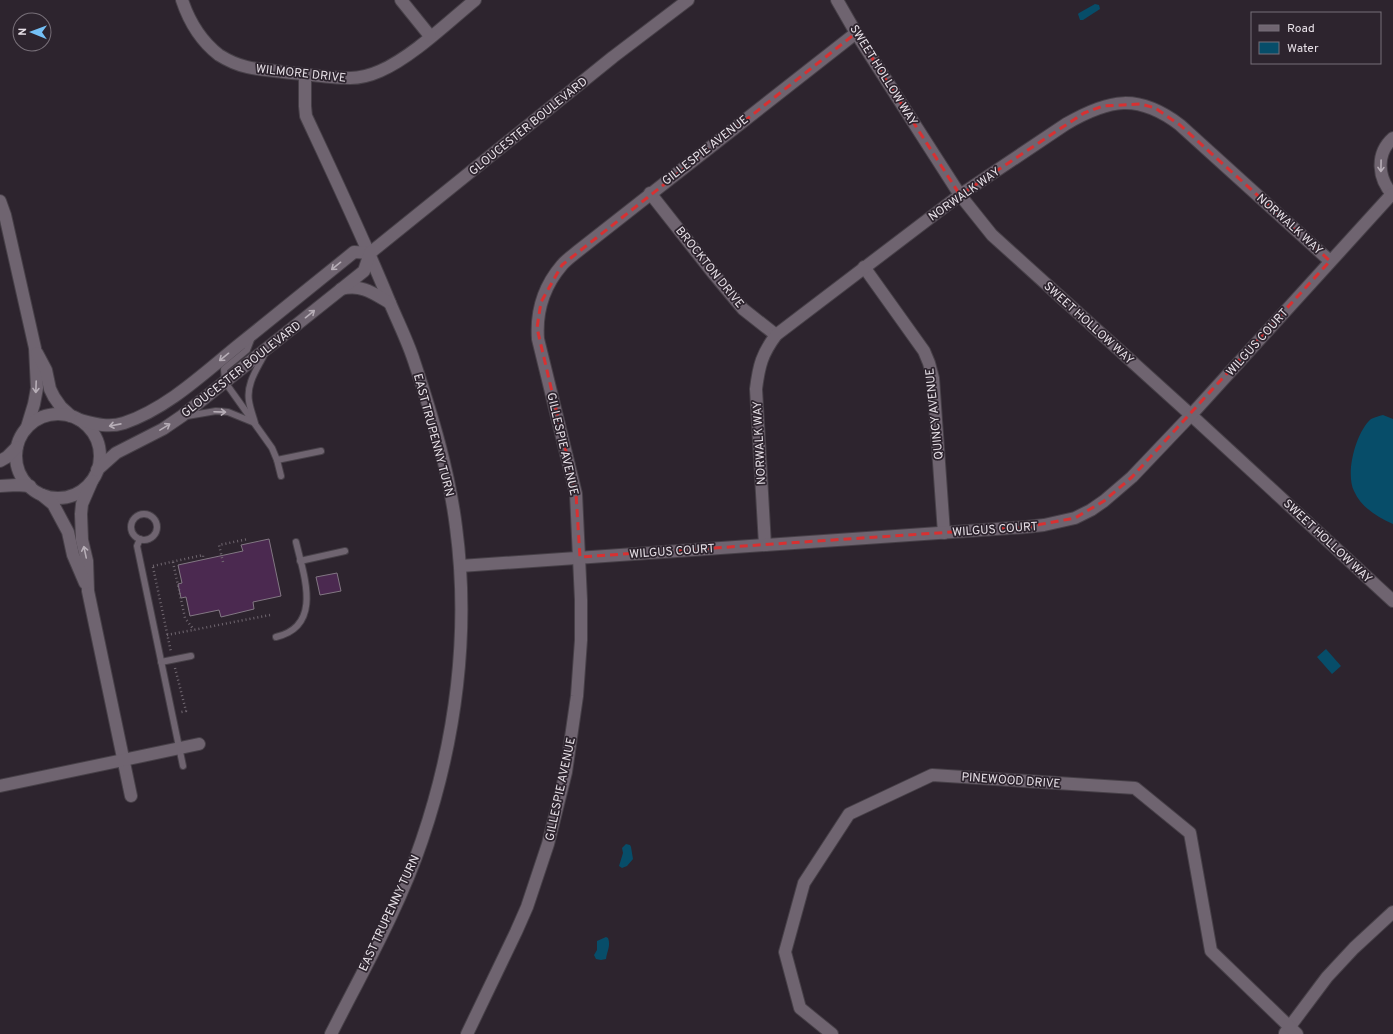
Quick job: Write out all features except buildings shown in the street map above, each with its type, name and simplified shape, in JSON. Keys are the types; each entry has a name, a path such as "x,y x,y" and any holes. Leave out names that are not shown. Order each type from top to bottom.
{"street":[{"name":"WILMORE DRIVE","path":"182,0 186,13 195,28 207,43 220,55 246,67 351,78 380,71 398,61 475,0"},
{"path":"401,0 430,36"},
{"name":"GLOUCESTER BOULEVARD","path":"94,475 116,453 163,429 182,416 364,271 370,253 613,57 688,0"},
{"name":"SWEET HOLLOW WAY","path":"837,0 960,196 992,234 1393,601"},
{"name":"GILLESPIE AVENUE","path":"467,1034 527,907 548,844 566,772 578,683 581,640 580,557 576,494 538,339 538,314 541,302 546,290 562,265 650,193 856,32"},
{"name":"EAST TRUPENNY TURN","path":"305,74 306,116 370,253 414,359 450,486 460,566 462,614 460,661 451,732 436,795 409,876 331,1034"},
{"name":"NORWALK WAY","path":"766,545 756,389 758,368 765,350 776,334 960,196 1084,113 1103,106 1121,103 1141,104 1155,108 1167,114 1180,124 1330,261"},
{"name":"WILGUS COURT","path":"460,566 1044,525 1075,518 1104,501 1132,477 1191,415 1330,261 1393,195 1382,179 1380,170 1384,149 1393,138"},
{"name":"BROCKTON DRIVE","path":"650,193 743,309 776,334"},
{"path":"0,200 5,215 35,348 37,388 34,404 26,428 17,447 16,460 20,473 25,482 53,504 68,532 73,555 88,591"},
{"name":"GLOUCESTER BOULEVARD","path":"75,418 108,426 124,423 146,413 174,397 354,252 370,253"},
{"name":"QUINCY AVENUE","path":"864,268 924,351 930,363 933,378 944,532"},
{"path":"340,290 350,287 368,290 390,303"},
{"path":"35,348 46,370 50,389 54,397 61,407 88,427 94,435 98,445 100,456 82,504 82,540 87,561 88,591 131,796"},
{"path":"26,428 35,421 46,416 59,414 75,418"},
{"path":"2,458 17,447"},
{"path":"42,495 52,498 63,498 74,495 83,489 94,475"},
{"path":"0,486 30,486"},
{"path":"0,784 199,744"},
{"name":"PINEWOOD DRIVE","path":"832,1034 800,1008 785,952 804,883 849,814 932,775 1135,788 1190,833 1211,951 1290,1032"},
{"path":"1290,1032 1327,977 1354,948 1393,912"}],"lane":[{"path":"254,332 247,350 224,369 224,382 272,448 281,476"},
{"path":"255,423 249,401 250,382 267,348"},
{"path":"182,416 216,411 228,412 255,423"},
{"path":"277,460 321,451"},
{"path":"142,513 149,514 153,517 156,523 156,531 154,535 148,539 140,539 133,534 131,528 132,521 136,516 142,513"},
{"path":"140,539 137,546 183,766"},
{"path":"276,638 289,634 295,629 300,624 305,611 306,584 296,542"},
{"path":"300,561 344,551"},
{"path":"161,662 191,656"}],"path":[{"path":"223,562 219,545 248,539"},
{"path":"153,566 203,555 203,560"},
{"path":"173,562 185,618 194,630"},
{"path":"167,635 270,615"}],"highlighted area":[{"path":"856,33 960,195 1084,113 1103,106 1141,104 1155,108 1180,125 1330,261 1132,477 1104,501 1075,518 1026,527 580,557 576,494 537,328 541,302 562,265"}],"water":[{"path":"1095,4 1099,5 1100,9 1083,20 1080,20 1078,14"},
{"path":"1383,415 1393,419 1393,524 1375,515 1365,507 1354,491 1351,474 1351,464 1361,433 1371,419"},
{"path":"1326,649 1341,666 1332,674 1317,657"},
{"path":"626,844 630,845 631,847 633,859 627,866 622,868 619,866 623,853 622,848"},
{"path":"606,937 608,938 609,944 606,959 596,959 594,955 597,950 597,941"}]}
